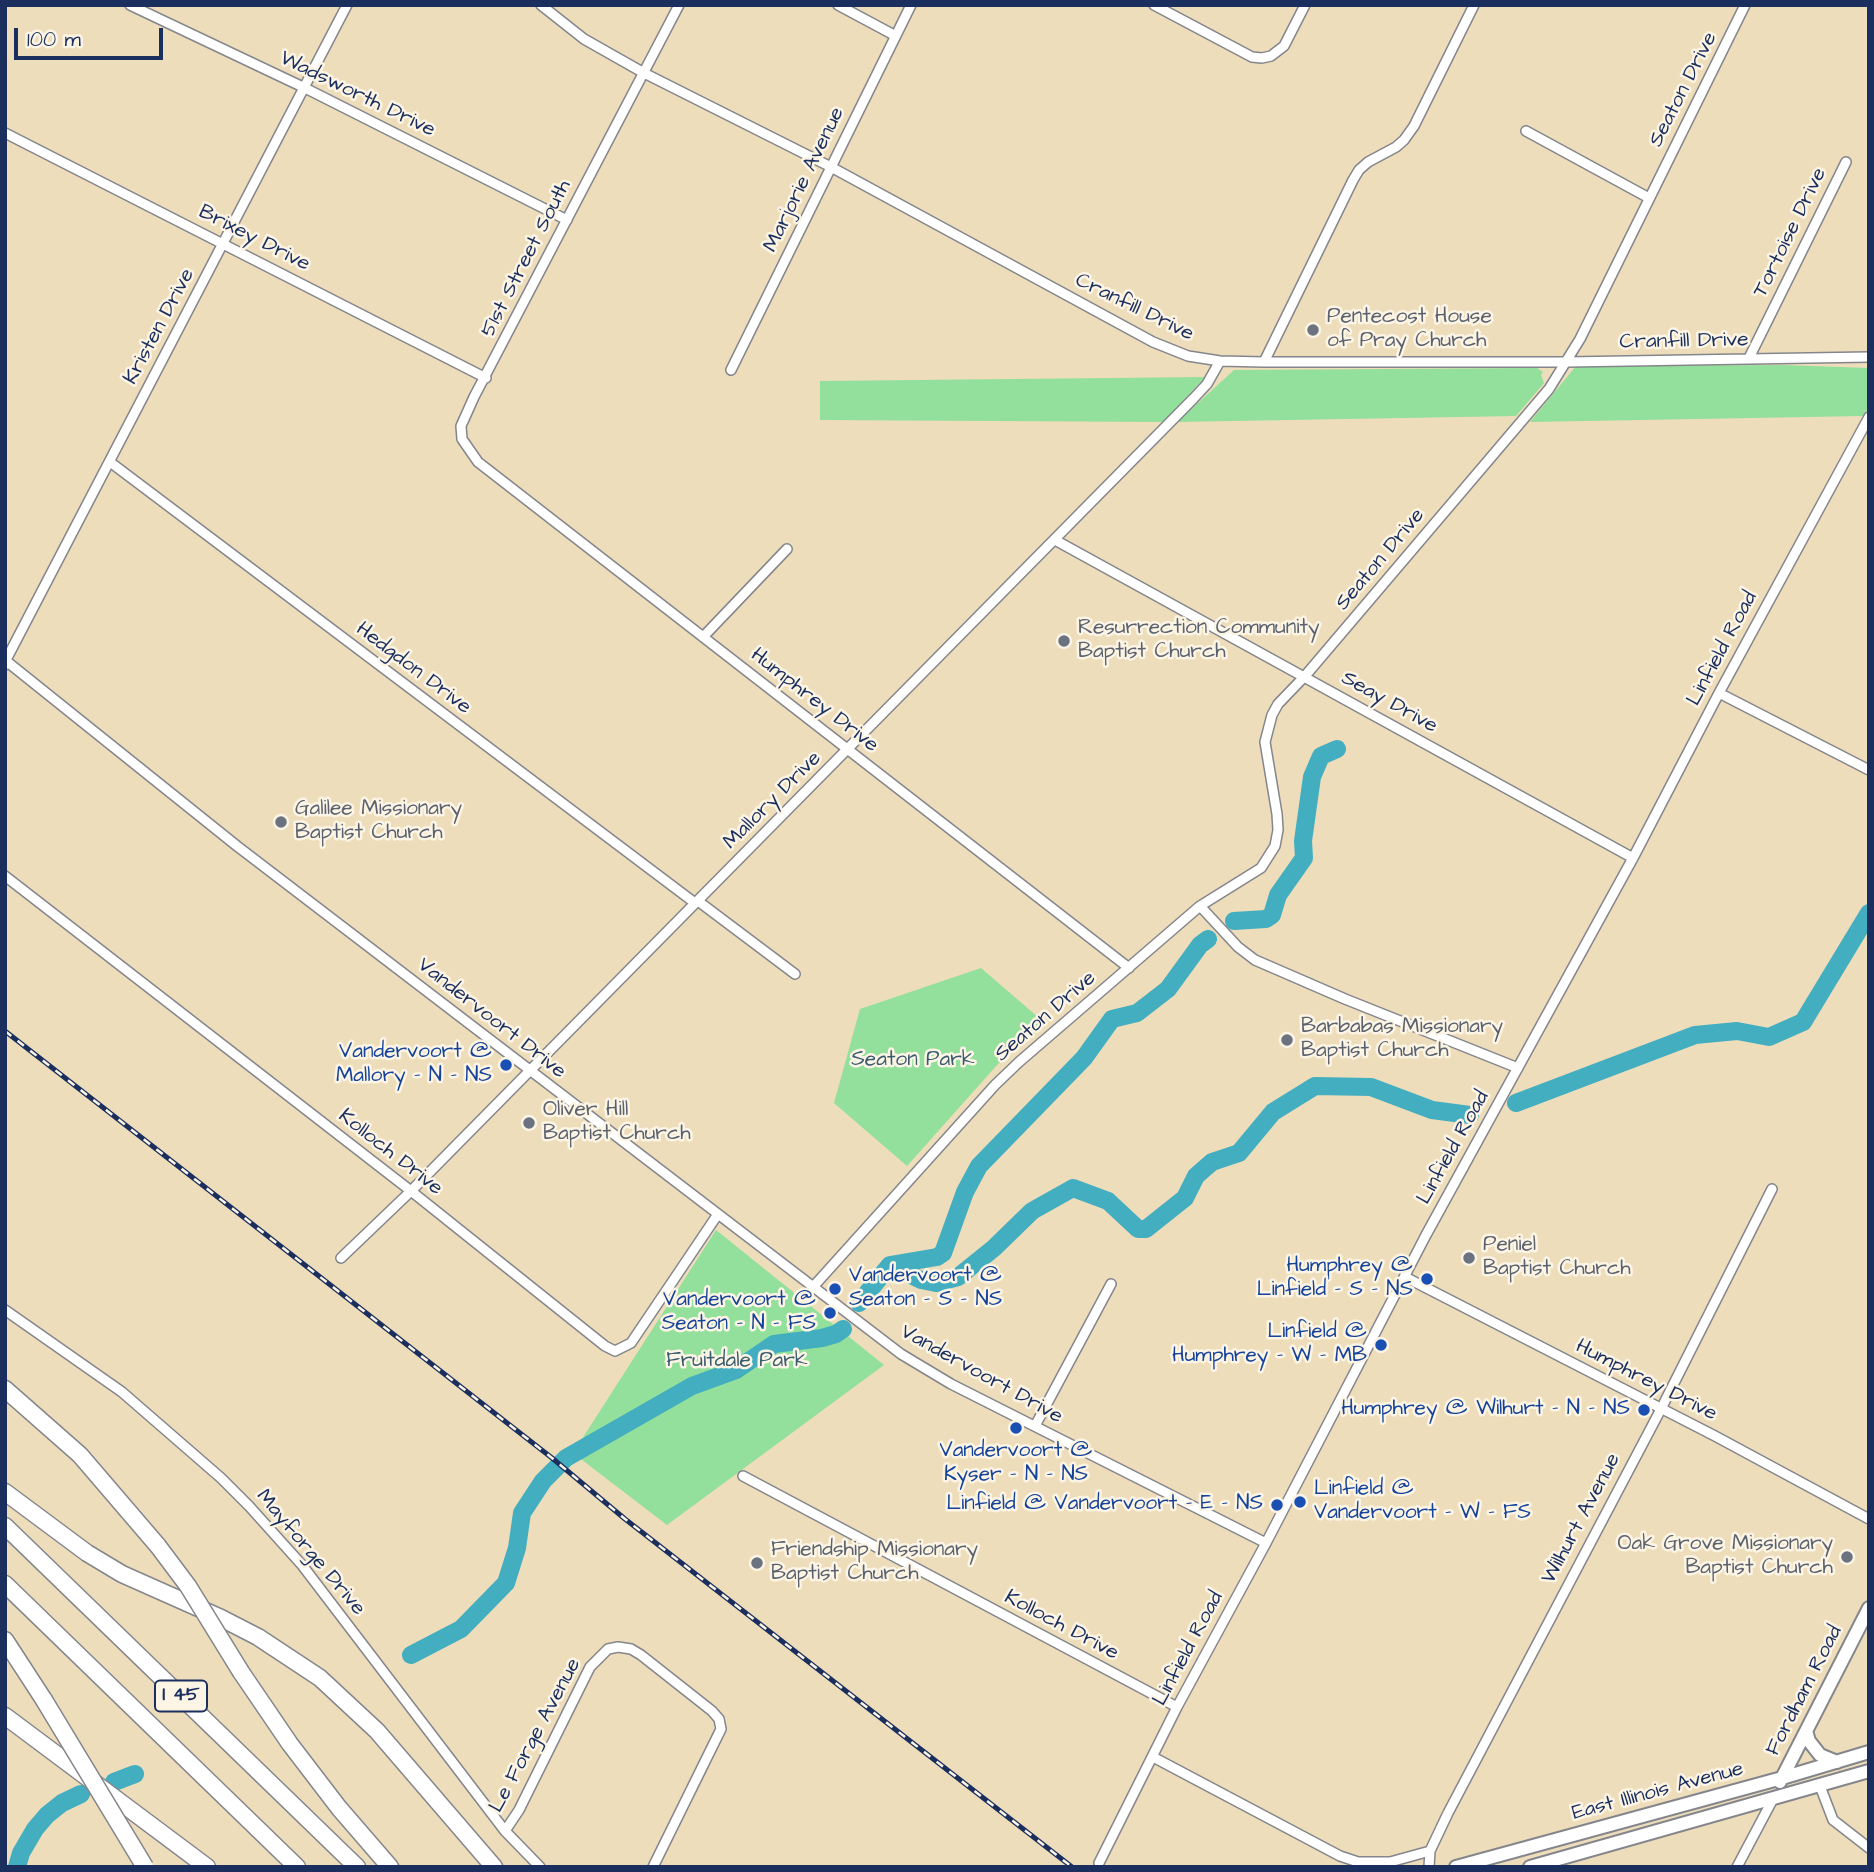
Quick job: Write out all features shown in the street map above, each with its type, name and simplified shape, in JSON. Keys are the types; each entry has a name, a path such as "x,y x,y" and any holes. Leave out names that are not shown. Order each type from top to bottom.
{"highway":[{"path":"5,1389 80,1455 158,1546 188,1586 289,1744 390,1867"},
{"path":"5,1492 58,1533 122,1574 258,1637 320,1678 377,1731 494,1867"},
{"name":"I 45","path":"5,1526 357,1867"},
{"name":"I 45","path":"5,1584 297,1867"},
{"path":"5,1640 145,1867"},
{"path":"5,1716 207,1867"}],"main road":[{"name":"Fordham Road","path":"1773,1799 1869,1608"},
{"path":"1806,1731 1809,1741 1820,1755 1837,1762"},
{"name":"East Illinois Avenue","path":"1456,1867 1869,1752"},
{"name":"East Illinois Avenue","path":"1530,1867 1869,1771"}],"street":[{"name":"Wadsworth Drive","path":"130,5 305,88 567,220"},
{"name":"Kristen Drive","path":"5,666 347,5"},
{"name":"Cranfill Drive","path":"541,5 584,39 644,73 831,167 1153,342 1188,356 1220,361 1264,362 1567,362 1869,357"},
{"name":"51st Street South","path":"478,462 462,439 461,426 679,5"},
{"path":"838,5 894,35"},
{"name":"Marjorie Avenue","path":"731,370 911,5"},
{"path":"1154,5 1252,57 1271,56 1284,46 1305,5"},
{"path":"1264,362 1353,180 1368,162 1404,140 1414,126 1474,5"},
{"name":"Seaton Drive","path":"813,1287 995,1085 1200,906 1261,868 1275,846 1278,814 1265,742 1272,715 1278,704 1305,676 1549,389 1567,362 1745,5"},
{"path":"1526,131 1649,198"},
{"name":"Brixey Drive","path":"5,134 486,378"},
{"name":"Tortoise Drive","path":"1749,358 1846,162"},
{"name":"Mallory Drive","path":"341,1258 411,1191 849,750 1193,400 1207,384 1220,361"},
{"name":"Linfield Road","path":"1099,1863 1177,1707 1405,1277 1869,417"},
{"name":"Hedgdon Drive","path":"110,462 795,974"},
{"name":"Humphrey Drive","path":"478,462 1129,968"},
{"name":"Seay Drive","path":"1055,540 1633,858"},
{"path":"703,637 787,549"},
{"name":"Vandervoort Drive","path":"6,660 237,846 881,1339 923,1368 1266,1543"},
{"path":"1719,693 1869,770"},
{"name":"Kolloch Drive","path":"5,876 411,1191 605,1346 615,1350 631,1343 718,1214"},
{"path":"1200,906 1238,947 1255,960 1518,1068"},
{"name":"Wilhurt Avenue","path":"1429,1867 1430,1851 1544,1628 1661,1409 1772,1189"},
{"name":"Humphrey Drive","path":"1405,1277 1869,1519"},
{"path":"1035,1426 1111,1284"},
{"name":"Mayforge Drive","path":"5,1310 122,1392 221,1478 249,1506 302,1565 505,1831 540,1867"},
{"name":"Kolloch Drive","path":"743,1476 1177,1707"},
{"name":"Le Forge Avenue","path":"505,1831 519,1810 590,1667 608,1649 631,1649 712,1711 719,1719 721,1729 653,1867"},
{"path":"1153,1757 1340,1856 1358,1862 1390,1862 1430,1851"},
{"path":"1819,1786 1833,1820 1869,1848"},
{"name":"Fordham Road","path":"1737,1867 1773,1799"}],"green space":[{"path":"1782,365 1869,368 1869,406 1863,416 1530,422 1576,366"},
{"path":"1537,368 1543,372 1541,375 1544,383 1516,416 1177,422 1234,370"},
{"path":"1205,377 1164,422 820,420 820,381"},
{"name":"Seaton Park","path":"981,968 1046,1024 998,1064 907,1166 834,1103 860,1009"},
{"name":"Fruitdale Park","path":"716,1230 884,1365 667,1525 573,1453"}],"waterway":[{"path":"1234,921 1266,919 1272,915 1278,895 1304,858 1303,841 1312,777 1321,756 1337,749"},
{"path":"1516,1103 1695,1035 1737,1031 1769,1037 1803,1022 1869,913"},
{"path":"890,1265 937,1257 943,1253 965,1192 979,1166 1084,1058 1112,1019 1137,1013 1168,989 1200,945 1208,939"},
{"path":"859,1303 890,1265 921,1280 936,1283 958,1277 994,1248 1032,1211 1073,1188 1108,1201 1138,1229 1146,1229 1185,1198 1196,1176 1212,1162 1239,1153 1273,1112 1315,1086 1371,1087 1432,1110 1470,1115"},
{"path":"411,1655 461,1629 506,1583 517,1548 522,1513 543,1481 566,1458 692,1386 736,1370 774,1344 822,1338 843,1329"},
{"path":"114,1782 135,1774"},
{"path":"17,1867 21,1853 47,1815 62,1803 81,1794"}],"railway":[{"path":"5,1031 1072,1867"}],"place":[{"name":"Pentecost House of Pray Church","path":"1313,330"},
{"name":"Resurrection Community Baptist Church","path":"1064,641"},
{"name":"Galilee Missionary Baptist Church","path":"281,822"},
{"name":"Barbabas Missionary Baptist Church","path":"1287,1040"},
{"name":"Vandervoort @ Mallory - N - NS","path":"506,1065"},
{"name":"Oliver Hill Baptist Church","path":"529,1123"},
{"name":"Peniel Baptist Church","path":"1469,1258"},
{"name":"Humphrey @ Linfield - S - NS","path":"1427,1279"},
{"name":"Vandervoort @ Seaton - S - NS","path":"835,1289"},
{"name":"Vandervoort @ Seaton - N - FS","path":"830,1313"},
{"name":"Linfield @ Humphrey - W - MB","path":"1381,1345"},
{"name":"Humphrey @ Wilhurt - N - NS","path":"1644,1410"},
{"name":"Vandervoort @ Kyser - N - NS","path":"1016,1428"},
{"name":"Linfield @ Vandervoort - W - FS","path":"1300,1502"},
{"name":"Linfield @ Vandervoort - E - NS","path":"1277,1505"},
{"name":"Oak Grove Missionary Baptist Church","path":"1847,1557"},
{"name":"Friendship Missionary Baptist Church","path":"757,1563"}]}
